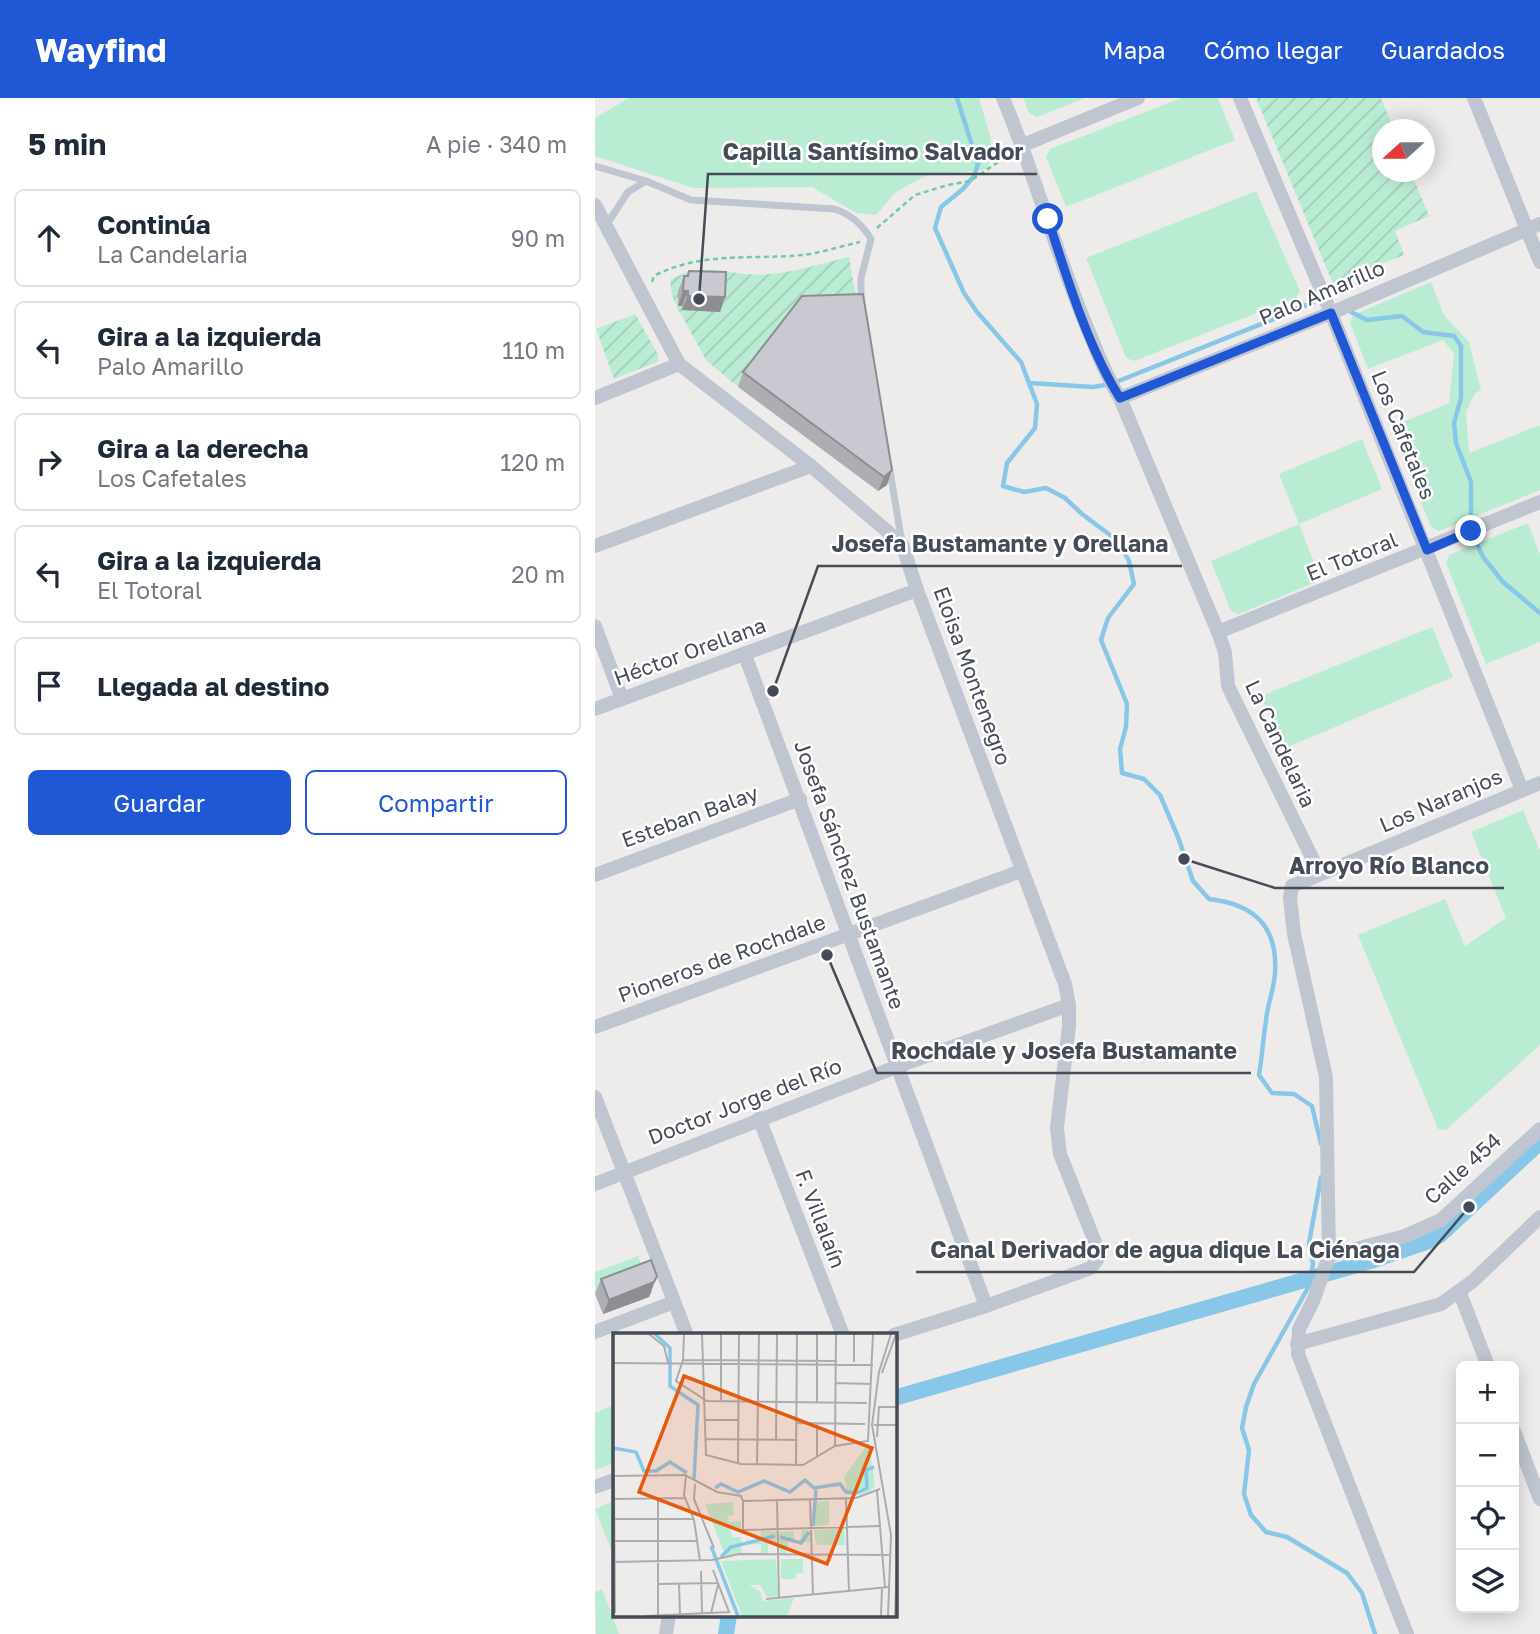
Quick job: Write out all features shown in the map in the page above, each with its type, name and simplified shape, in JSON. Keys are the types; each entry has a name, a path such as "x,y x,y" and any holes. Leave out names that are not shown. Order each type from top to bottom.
{"street":[{"name":"La Candelaria","path":"1003,98 1023,145 1072,292 1111,384 1120,398 1218,632 1225,652 1227,686 1320,874"},
{"path":"1023,145 1138,98"},
{"name":"Los Cafetales","path":"1240,98 1331,313 1522,790"},
{"path":"1474,98 1534,227 1540,262"},
{"path":"595,205 680,364 811,466 902,544"},
{"name":"Palo Amarillo","path":"1120,398 1534,227"},
{"path":"595,398 680,364"},
{"path":"595,546 811,466"},
{"name":"El Totoral","path":"1218,632 1427,550 1540,502"},
{"name":"Eloisa Montenegro","path":"902,544 1065,984 1069,1005 1057,1128 1061,1154 1097,1247 1098,1258 1091,1268 986,1306"},
{"name":"Héctor Orellana","path":"595,709 917,590"},
{"path":"595,626 622,699"},
{"name":"Josefa Sánchez Bustamante","path":"745,655 986,1306"},
{"name":"Los Naranjos","path":"1320,874 1540,783"},
{"name":"Esteban Balay","path":"595,875 800,799"},
{"name":"Pioneros de Rochdale","path":"595,1027 1021,871"},
{"path":"1320,874 1292,886 1290,898 1294,934 1326,1077 1329,1255 1314,1299 1299,1329 1298,1354 1407,1634"},
{"name":"Doctor Jorge del Río","path":"595,1184 896,1066 1069,1005"},
{"path":"595,1097 686,1333"},
{"name":"F. Villalaín","path":"759,1118 842,1333"},
{"name":"Calle 454","path":"1329,1255 1405,1236 1441,1220 1540,1129"},
{"path":"1297,1344 1441,1304 1460,1293 1540,1217"},
{"path":"1460,1293 1486,1361"},
{"path":"595,1332 674,1302"},
{"path":"896,1334 986,1306"},
{"path":"1519,1444 1538,1489"},
{"path":"595,1486 613,1479"},
{"path":"666,1634 669,1616"}],"lane":[{"path":"595,166 646,181 691,200 834,209 848,213 865,229 871,239 861,278 862,311"},
{"path":"607,224 628,192 646,181"},
{"path":"887,452 902,544"}],"path":[{"path":"650,306 647,299 654,276 674,265 706,259 804,255 871,239 877,228 915,195 970,181 1023,145"}],"green space":[{"path":"629,98 979,98 991,139 989,169 925,176 896,192 876,215 856,213 812,187 693,188 595,156 595,118"},
{"path":"1023,98 1085,98 1037,117 1029,113"},
{"path":"1181,98 1218,98 1235,140 1066,207 1046,157 1050,149"},
{"path":"1256,98 1381,98 1390,119 1372,119 1372,182 1415,182 1429,216 1395,231 1404,255 1333,284"},
{"path":"1256,191 1300,291 1296,298 1134,361 1126,358 1086,258"},
{"path":"849,257 858,309 797,311 738,387 706,360 672,296 670,280 695,271 770,274"},
{"path":"1431,282 1444,315 1469,342 1481,390 1475,393 1466,412 1469,453 1540,425 1540,490 1439,531 1431,527 1391,427 1449,403 1454,354 1443,340 1368,369 1350,323 1353,315"},
{"path":"635,314 659,356 657,362 614,379 596,329"},
{"path":"1362,439 1382,489 1299,524 1279,474"},
{"path":"1528,523 1540,555 1540,642 1486,664 1446,563 1449,555"},
{"path":"1299,524 1321,580 1239,614 1231,611 1211,561"},
{"path":"1432,627 1453,677 1283,749 1261,696"},
{"path":"1523,810 1540,851 1540,1045 1446,1130 1438,1129 1358,935 1445,899 1465,946 1506,918 1471,832"},
{"path":"638,1256 645,1274 595,1294 595,1272"},
{"path":"613,1405 613,1463 595,1470 595,1413"},
{"path":"613,1501 613,1554 595,1509"},
{"path":"602,1589 619,1634 596,1634 595,1592"}],"building":[{"path":"689,271 726,272 725,297 688,296 688,291 683,291 684,276 688,276"},
{"path":"863,294 892,470 884,477 743,372 802,296"},
{"path":"651,1260 657,1276 654,1282 609,1300 601,1279"}],"waterway":[{"path":"957,98 978,164 974,176 963,189 941,207 935,228 964,293 1021,362 1037,404 1035,428 1007,463 1003,486 1024,492 1046,488 1065,498 1118,541 1129,561 1134,584 1108,618 1101,640 1127,704 1126,727 1120,749 1122,773 1144,779 1160,795 1193,881 1209,899 1250,912 1267,930 1275,956 1275,973 1259,1075 1272,1093 1294,1094 1312,1106 1321,1144"},
{"path":"1029,383 1093,387 1111,384 1313,303"},
{"path":"1351,312 1367,320 1402,316 1423,332 1454,336 1461,346 1461,398 1454,423 1456,443 1471,482 1471,531 1483,557 1503,582 1540,613"},
{"path":"896,1397 1374,1260 1426,1242 1440,1235 1540,1142"},
{"path":"1321,1177 1309,1243 1313,1264 1309,1286 1254,1384 1246,1407 1242,1428 1249,1450 1244,1494 1251,1515 1266,1532 1287,1537 1347,1573 1362,1593 1375,1634"},
{"path":"726,1634 729,1616"}],"place":[{"name":"Capilla Santísimo Salvador","path":"699,299"},
{"name":"Josefa Bustamante y Orellana","path":"773,691"},
{"name":"Arroyo Río Blanco","path":"1184,859"},
{"name":"Rochdale y Josefa Bustamante","path":"827,955"},
{"name":"Canal Derivador de agua dique La Ciénaga","path":"1469,1207"}],"route":[{"path":"1048,219 1072,292 1111,384 1120,398 1331,313 1427,550 1471,531"}]}
